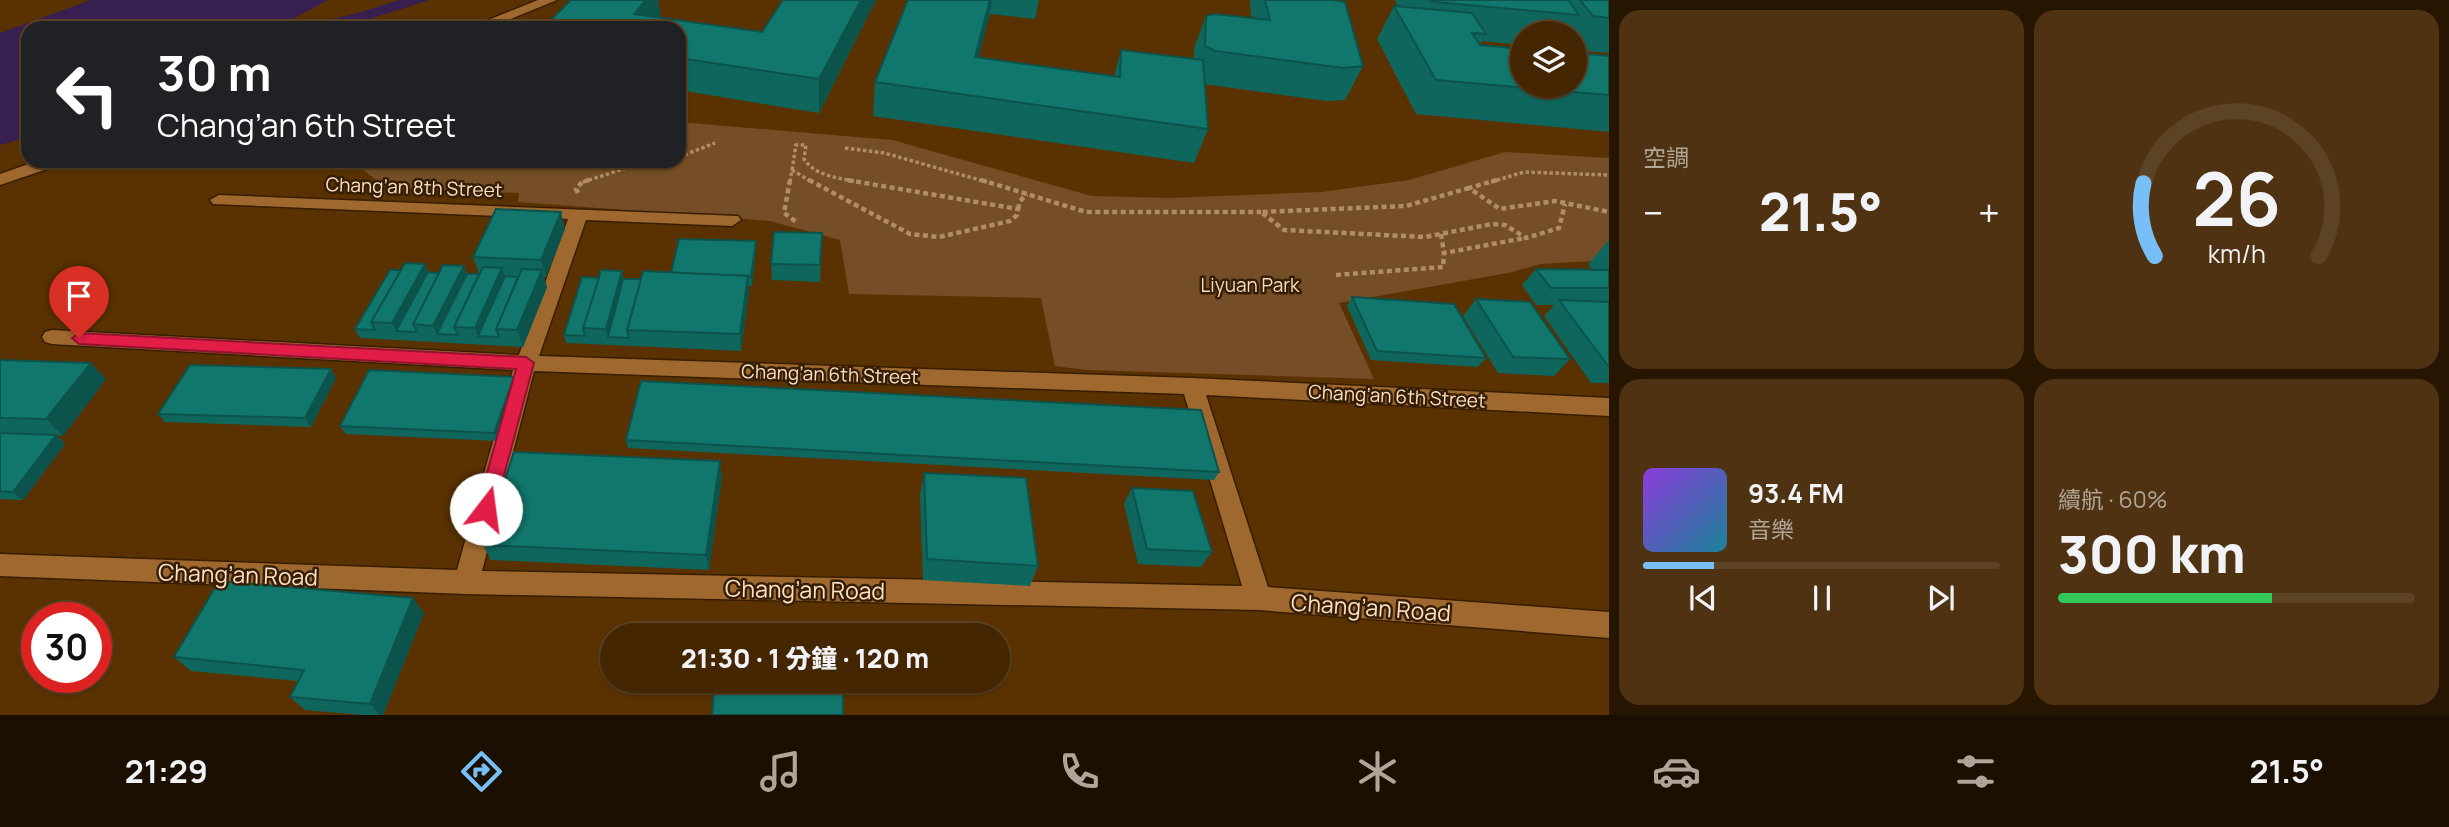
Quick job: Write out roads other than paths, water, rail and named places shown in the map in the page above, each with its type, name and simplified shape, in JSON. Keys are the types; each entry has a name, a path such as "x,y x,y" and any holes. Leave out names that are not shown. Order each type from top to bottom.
{"street":[{"path":"494,21 550,0"},
{"path":"0,180 33,168"},
{"name":"Chang’an 8th Street","path":"219,200 579,206 732,220"},
{"path":"466,582 526,363 579,206"},
{"name":"Chang’an 6th Street","path":"52,337 526,363 1192,386 1609,407"},
{"path":"1192,386 1259,598"},
{"name":"Chang’an Road","path":"0,565 466,582 1259,598 1609,625"}],"park label":[{"name":"Liyuan Park","path":"1250,285"}]}
